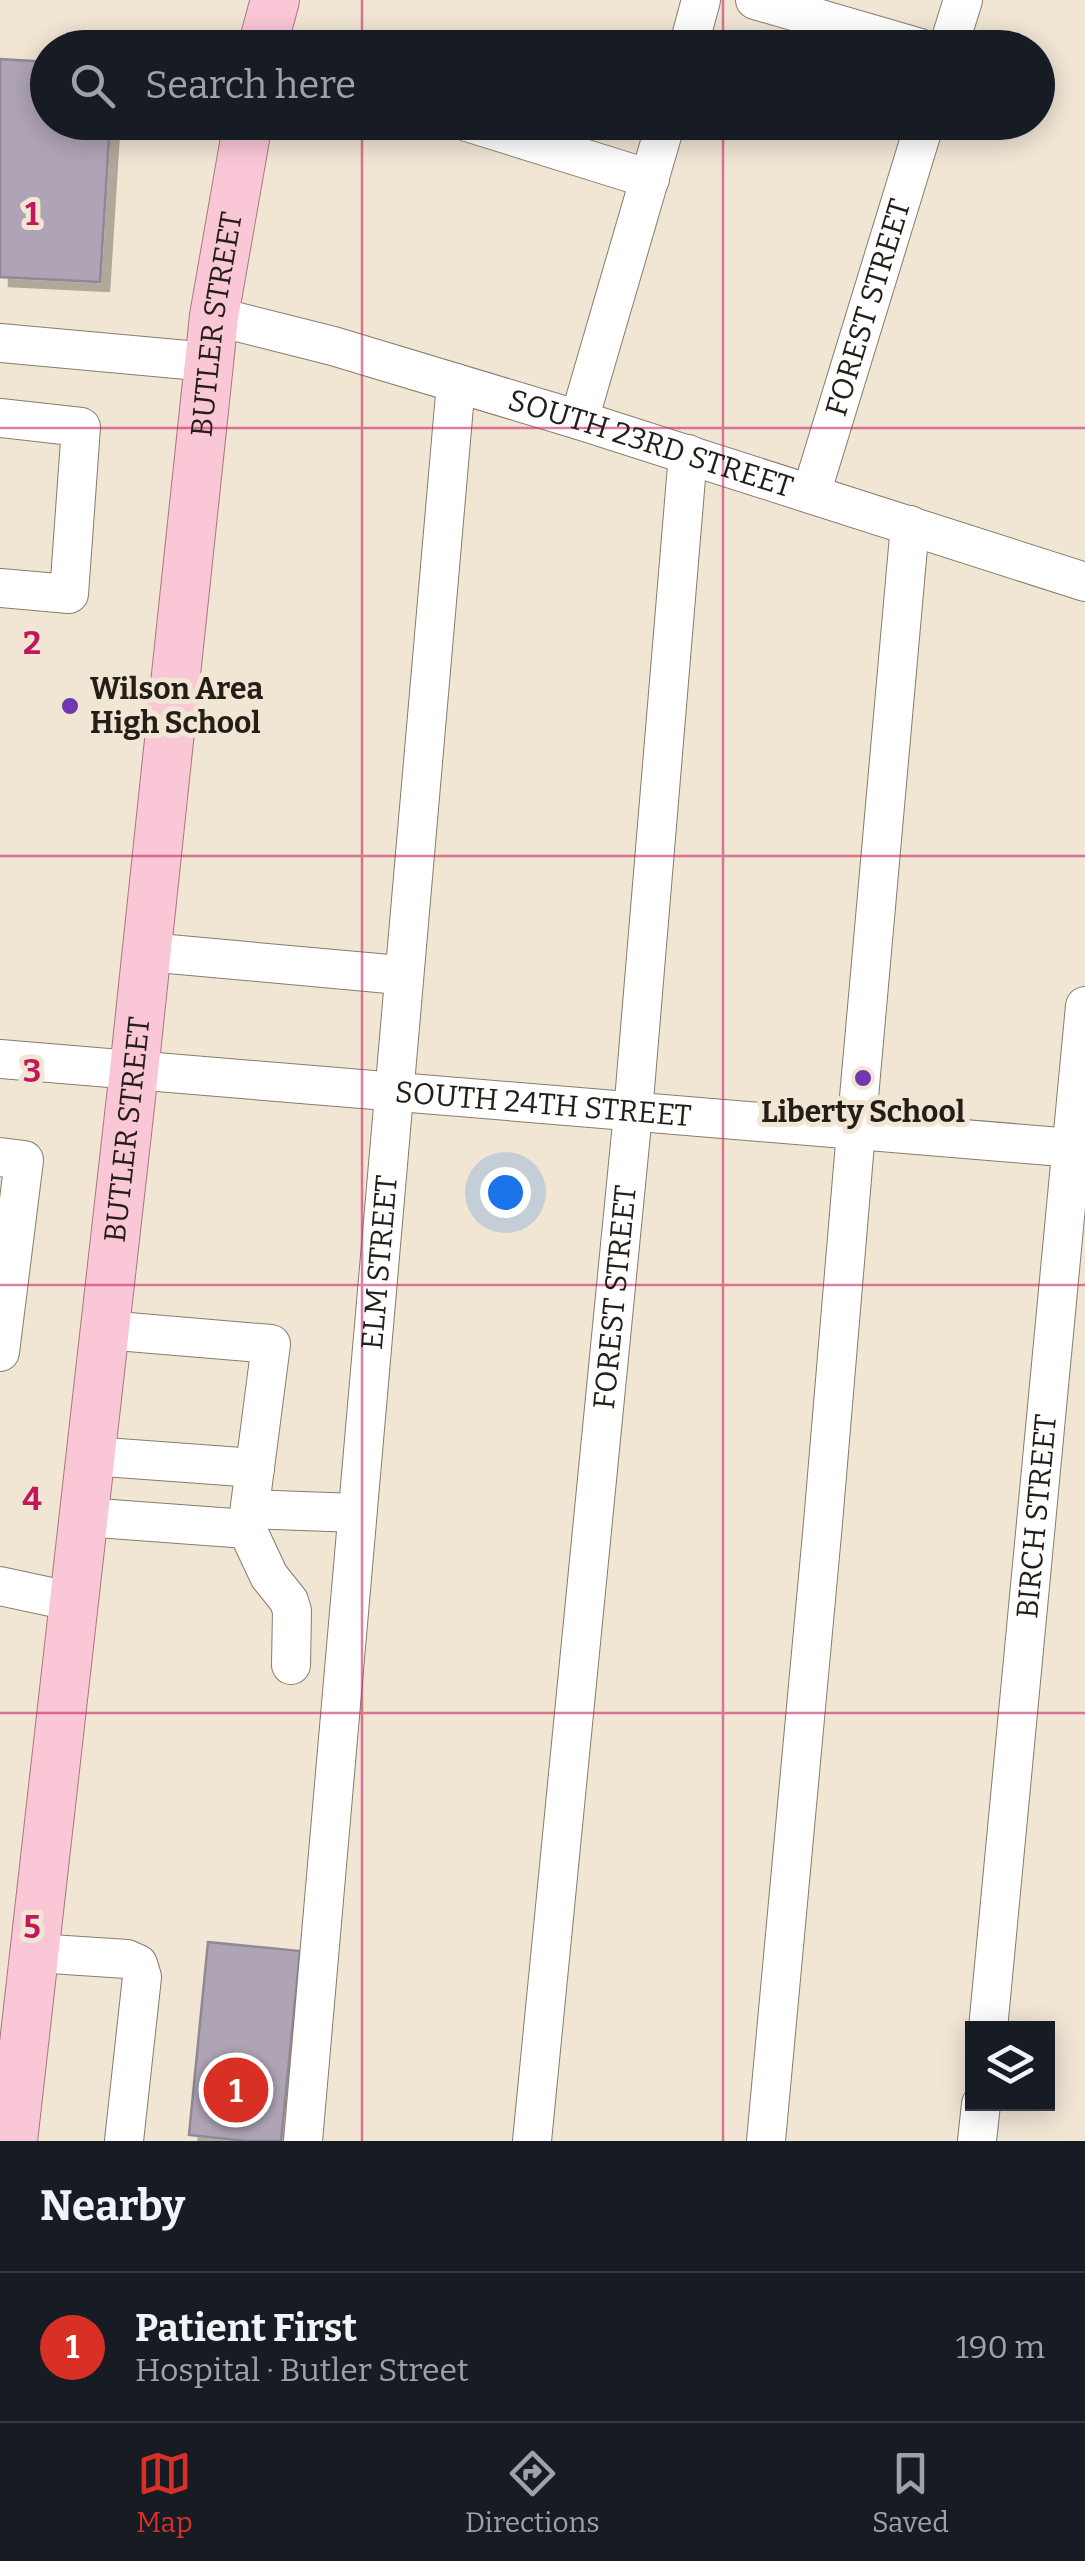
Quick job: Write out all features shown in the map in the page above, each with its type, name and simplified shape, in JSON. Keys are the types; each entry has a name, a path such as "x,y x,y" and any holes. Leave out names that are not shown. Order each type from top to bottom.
{"main road":[{"path":"267,30 275,0"},
{"name":"BUTLER STREET","path":"14,2141 134,1071 211,339 245,140"}],"street":[{"path":"693,30 702,0"},
{"path":"755,0 858,30"},
{"path":"954,30 963,0"},
{"path":"525,140 650,179"},
{"path":"579,420 661,140"},
{"name":"FOREST STREET","path":"811,494 919,140"},
{"name":"SOUTH 23RD STREET","path":"0,343 211,339 334,346 688,454 1085,582"},
{"name":"ELM STREET","path":"303,2141 456,383"},
{"path":"0,418 81,427 68,594 0,588"},
{"name":"FOREST STREET","path":"532,2141 634,1112 688,454"},
{"path":"766,2141 910,524"},
{"path":"147,952 389,974"},
{"name":"BIRCH STREET","path":"989,2021 1078,1148 1085,1006"},
{"name":"SOUTH 24TH STREET","path":"0,1060 1078,1148"},
{"path":"0,1157 24,1160 0,1352"},
{"path":"105,1330 271,1344 248,1519 269,1576 289,1600 291,1665"},
{"path":"91,1456 255,1468"},
{"path":"84,1518 248,1519 357,1513"},
{"path":"0,1586 74,1602"},
{"path":"35,1953 127,1959 138,1964 142,1977 124,2141"},
{"path":"977,2141 980,2111"}],"building":[{"path":"0,59 30,61 30,140 109,140 100,282 0,277"},
{"path":"208,1942 300,1951 281,2141 189,2135"}],"place":[{"name":"Wilson Area High School","path":"70,706"},
{"name":"Liberty School","path":"863,1078"},
{"name":"Patient First","path":"236,2090"}]}
